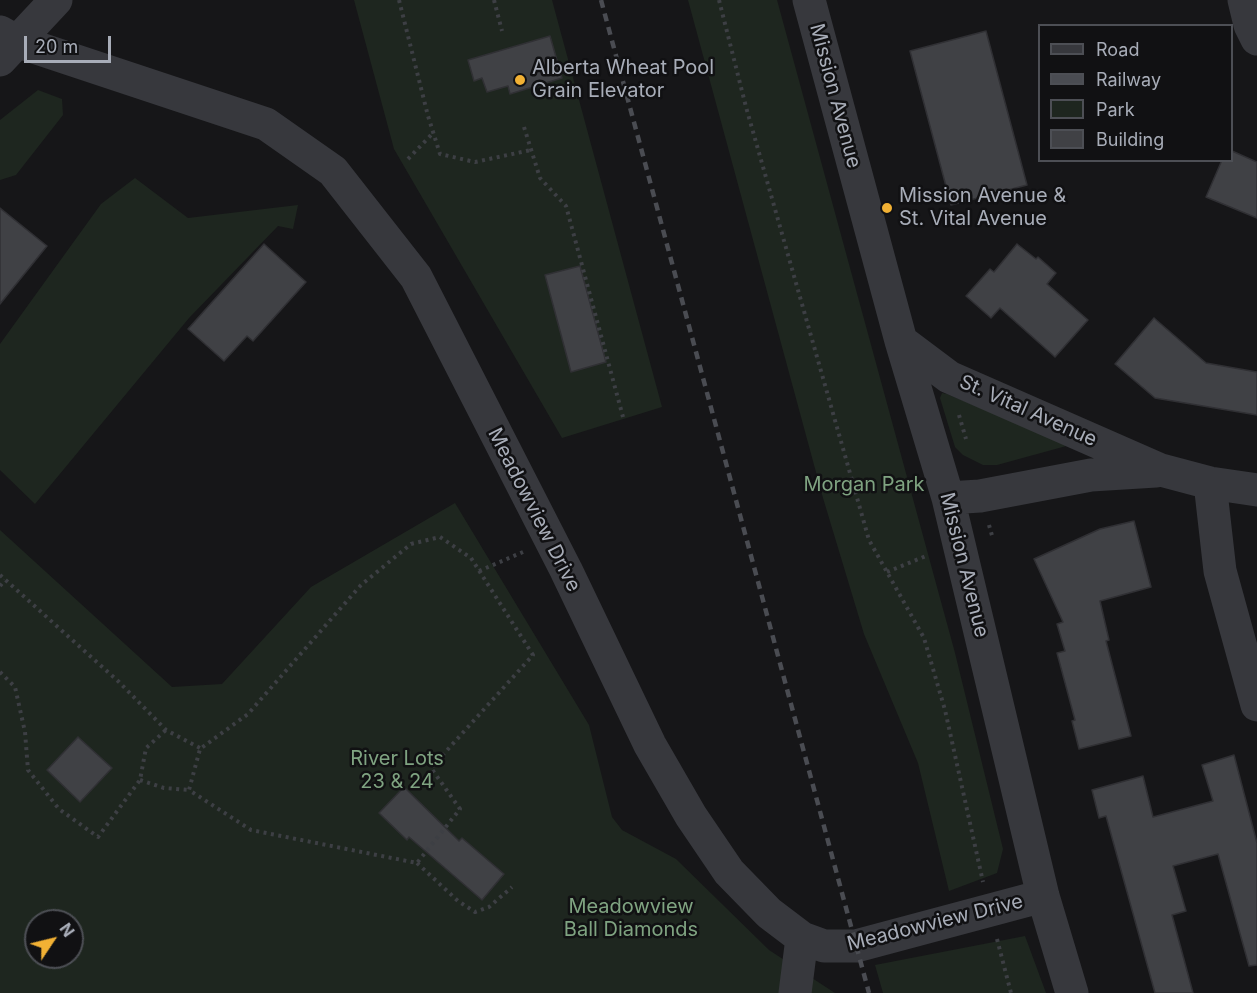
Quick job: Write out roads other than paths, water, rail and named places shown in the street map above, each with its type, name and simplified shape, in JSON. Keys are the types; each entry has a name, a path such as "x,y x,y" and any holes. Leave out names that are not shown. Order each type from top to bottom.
{"street":[{"path":"5,44 56,0"},
{"name":"Mission Avenue","path":"809,0 901,341 948,498 1043,896 1072,993"},
{"path":"1244,0 1250,25 1257,39"},
{"name":"Meadowview Drive","path":"5,44 266,124 333,171 416,277 550,540 650,745 691,816 729,872 769,913 802,938 824,946 856,946 1043,896"},
{"name":"St. Vital Avenue","path":"901,341 949,376 1161,470 1210,483 1257,490"},
{"name":"St. Vital Avenue","path":"948,498 980,496 1091,475 1161,470"},
{"path":"1210,483 1220,571 1257,705"},
{"path":"795,993 802,938"}],"railway":[{"path":"601,0 869,993"}],"place":[{"name":"Alberta Wheat Pool Grain Elevator","path":"520,80"},
{"name":"Mission Avenue & St. Vital Avenue","path":"887,208"}],"park label":[{"name":"Morgan Park","path":"864,485"},
{"name":"River Lots 23 & 24","path":"397,770"},
{"name":"Meadowview Ball Diamonds","path":"631,918"}]}
